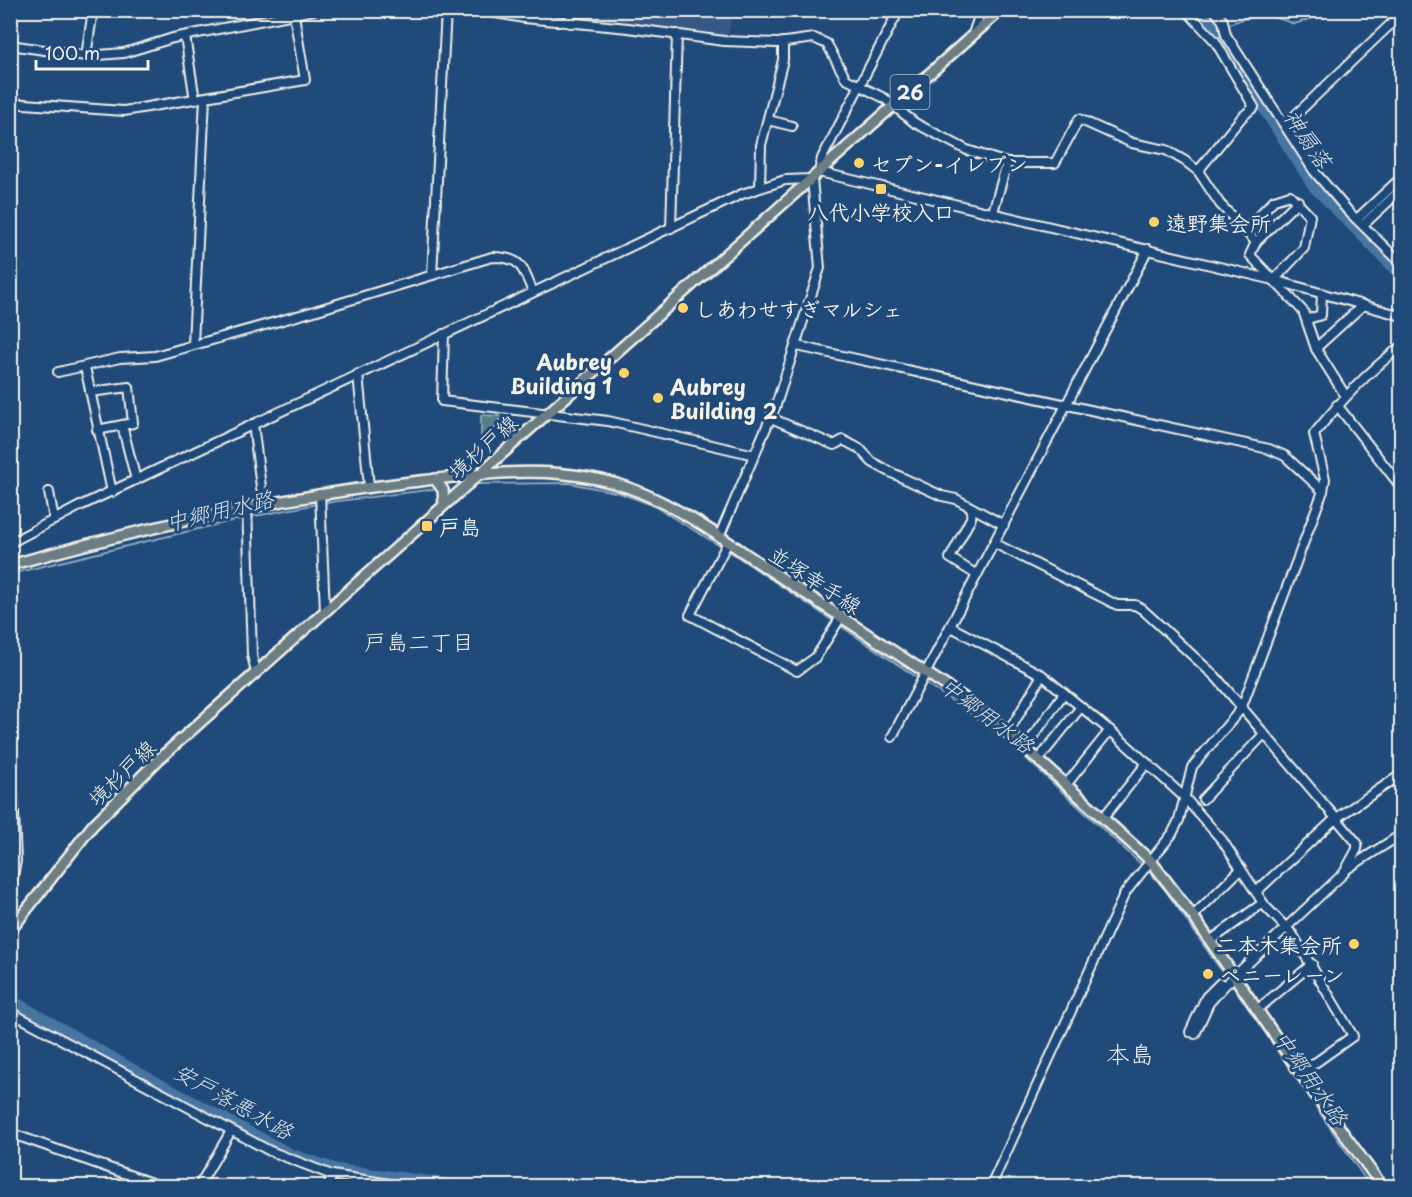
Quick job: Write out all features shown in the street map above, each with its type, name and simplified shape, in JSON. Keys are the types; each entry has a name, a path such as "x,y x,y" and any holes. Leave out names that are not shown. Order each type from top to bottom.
{"main road":[{"name":"境杉戸線","path":"10,931 93,825 159,759 1001,10"},
{"name":"並塚幸手線","path":"10,565 152,527 247,506 369,487 478,475 544,472 603,481 637,492 677,510 963,697 1008,733 1150,861 1193,916 1300,1073 1382,1186"},
{"path":"435,479 443,490 444,505"}],"street":[{"path":"86,56 93,10"},
{"path":"10,45 86,56 124,53 185,36 315,10"},
{"path":"432,275 446,10"},
{"path":"478,10 724,41 783,42 803,38 823,41 836,57 843,75 884,98 893,108 915,123 967,150 1007,163 1055,164 1079,119 1131,143 1166,150 1198,171 1220,204 1256,242"},
{"path":"570,23 571,10"},
{"path":"842,617 816,657 797,671 690,615 723,540 797,346 820,268 815,176 822,158 897,14 882,10"},
{"path":"973,35 981,10"},
{"path":"1186,10 1215,41 1254,107 1242,117 1198,171"},
{"path":"1214,10 1223,21 1226,35 1314,171 1401,264"},
{"path":"10,103 124,111 305,80 294,15"},
{"path":"1285,125 1396,19"},
{"path":"671,228 676,34"},
{"path":"1215,41 1226,35"},
{"path":"185,36 195,100"},
{"path":"760,187 762,145 783,60 783,42"},
{"path":"193,344 205,98"},
{"path":"768,120 792,126"},
{"path":"993,212 1007,163"},
{"path":"10,543 136,480 533,292 760,187 785,180 815,176 993,212 1274,280 1401,316"},
{"path":"1360,222 1401,177"},
{"path":"1360,222 1401,189"},
{"path":"1245,230 1274,200 1290,195 1310,216 1305,243 1274,280"},
{"path":"1298,201 1256,242 1250,255 1299,306 1308,319 1316,348 1345,395"},
{"path":"892,737 1148,249"},
{"path":"57,372 120,358 155,356 492,257 510,257 519,262 533,292"},
{"path":"1308,319 1323,312 1322,293"},
{"path":"1316,348 1363,305"},
{"path":"444,334 442,401 608,421 755,455"},
{"path":"797,346 1269,449 1285,456 1323,491"},
{"path":"991,1186 1125,893 1179,820 1192,767 1241,709 1323,491 1325,479 1314,435 1345,395 1374,367 1401,346"},
{"path":"85,367 112,492"},
{"path":"358,374 369,487"},
{"path":"90,392 129,387 134,423 97,429"},
{"path":"1337,405 1401,488"},
{"path":"771,418 834,446 843,440 852,444 872,462 890,472 972,508 1004,525"},
{"path":"253,424 263,503"},
{"path":"122,425 136,480"},
{"path":"49,492 54,520"},
{"path":"320,494 325,610"},
{"path":"247,506 252,655 256,672"},
{"path":"972,508 971,518 950,558 977,575"},
{"path":"994,543 1117,605 1138,606 1216,677 1357,843 1357,849 1346,870"},
{"path":"951,627 1042,675 1110,730 1185,797 1222,840 1263,903 1293,935 1353,1036 1300,1073"},
{"path":"1008,733 1042,675"},
{"path":"1025,748 1064,693"},
{"path":"1038,760 1081,707"},
{"path":"10,718 16,861 10,891"},
{"path":"1066,785 1110,730"},
{"path":"1203,798 1263,735"},
{"path":"1103,818 1147,763"},
{"path":"1256,892 1335,819 1401,774"},
{"path":"1193,1033 1209,1003 1224,986 1346,870 1401,834"},
{"path":"1193,916 1241,869"},
{"path":"1210,941 1263,903"},
{"path":"1258,1009 1312,964"},
{"path":"10,1012 270,1151 332,1175 403,1186"},
{"path":"199,1186 231,1131"},
{"path":"10,1133 160,1186"},
{"path":"328,1186 332,1175"}],"shaded area":[{"path":"575,11 733,11 728,37 574,19"}],"green space":[{"path":"481,415 500,416 498,426 481,441"}],"waterway":[{"name":"神扇落","path":"1199,10 1215,30 1315,186 1402,274"},
{"path":"1227,25 1260,16 1294,24 1334,13 1360,11 1402,16"},
{"name":"神扇落","path":"1215,30 1222,27"},
{"path":"1354,228 1367,215"},
{"name":"中郷用水路","path":"477,484 569,483 620,493 652,505 735,555 967,711 1006,740 1143,866"},
{"name":"中郷用水路","path":"323,503 436,489"},
{"name":"中郷用水路","path":"250,517 318,504"},
{"name":"中郷用水路","path":"10,574 244,518"},
{"name":"中郷用水路","path":"1148,870 1166,891 1227,979"},
{"name":"中郷用水路","path":"1231,983 1370,1186"},
{"name":"安戸落悪水路","path":"10,1001 145,1078 291,1156 337,1171 454,1186"}],"place":[{"name":"セブン-イレブン","path":"859,163"},
{"name":"八代小学校入口","path":"881,189"},
{"name":"遠野集会所","path":"1154,222"},
{"name":"しあわせすぎマルシェ","path":"683,308"},
{"name":"Aubrey Building 1","path":"624,373"},
{"name":"Aubrey Building 2","path":"658,398"},
{"name":"戸島","path":"427,526"},
{"name":"二本木集会所","path":"1354,944"},
{"name":"ペニーレーン","path":"1208,974"}],"district":[{"name":"戸島二丁目","path":"419,640"},
{"name":"本島","path":"1130,1053"}]}
